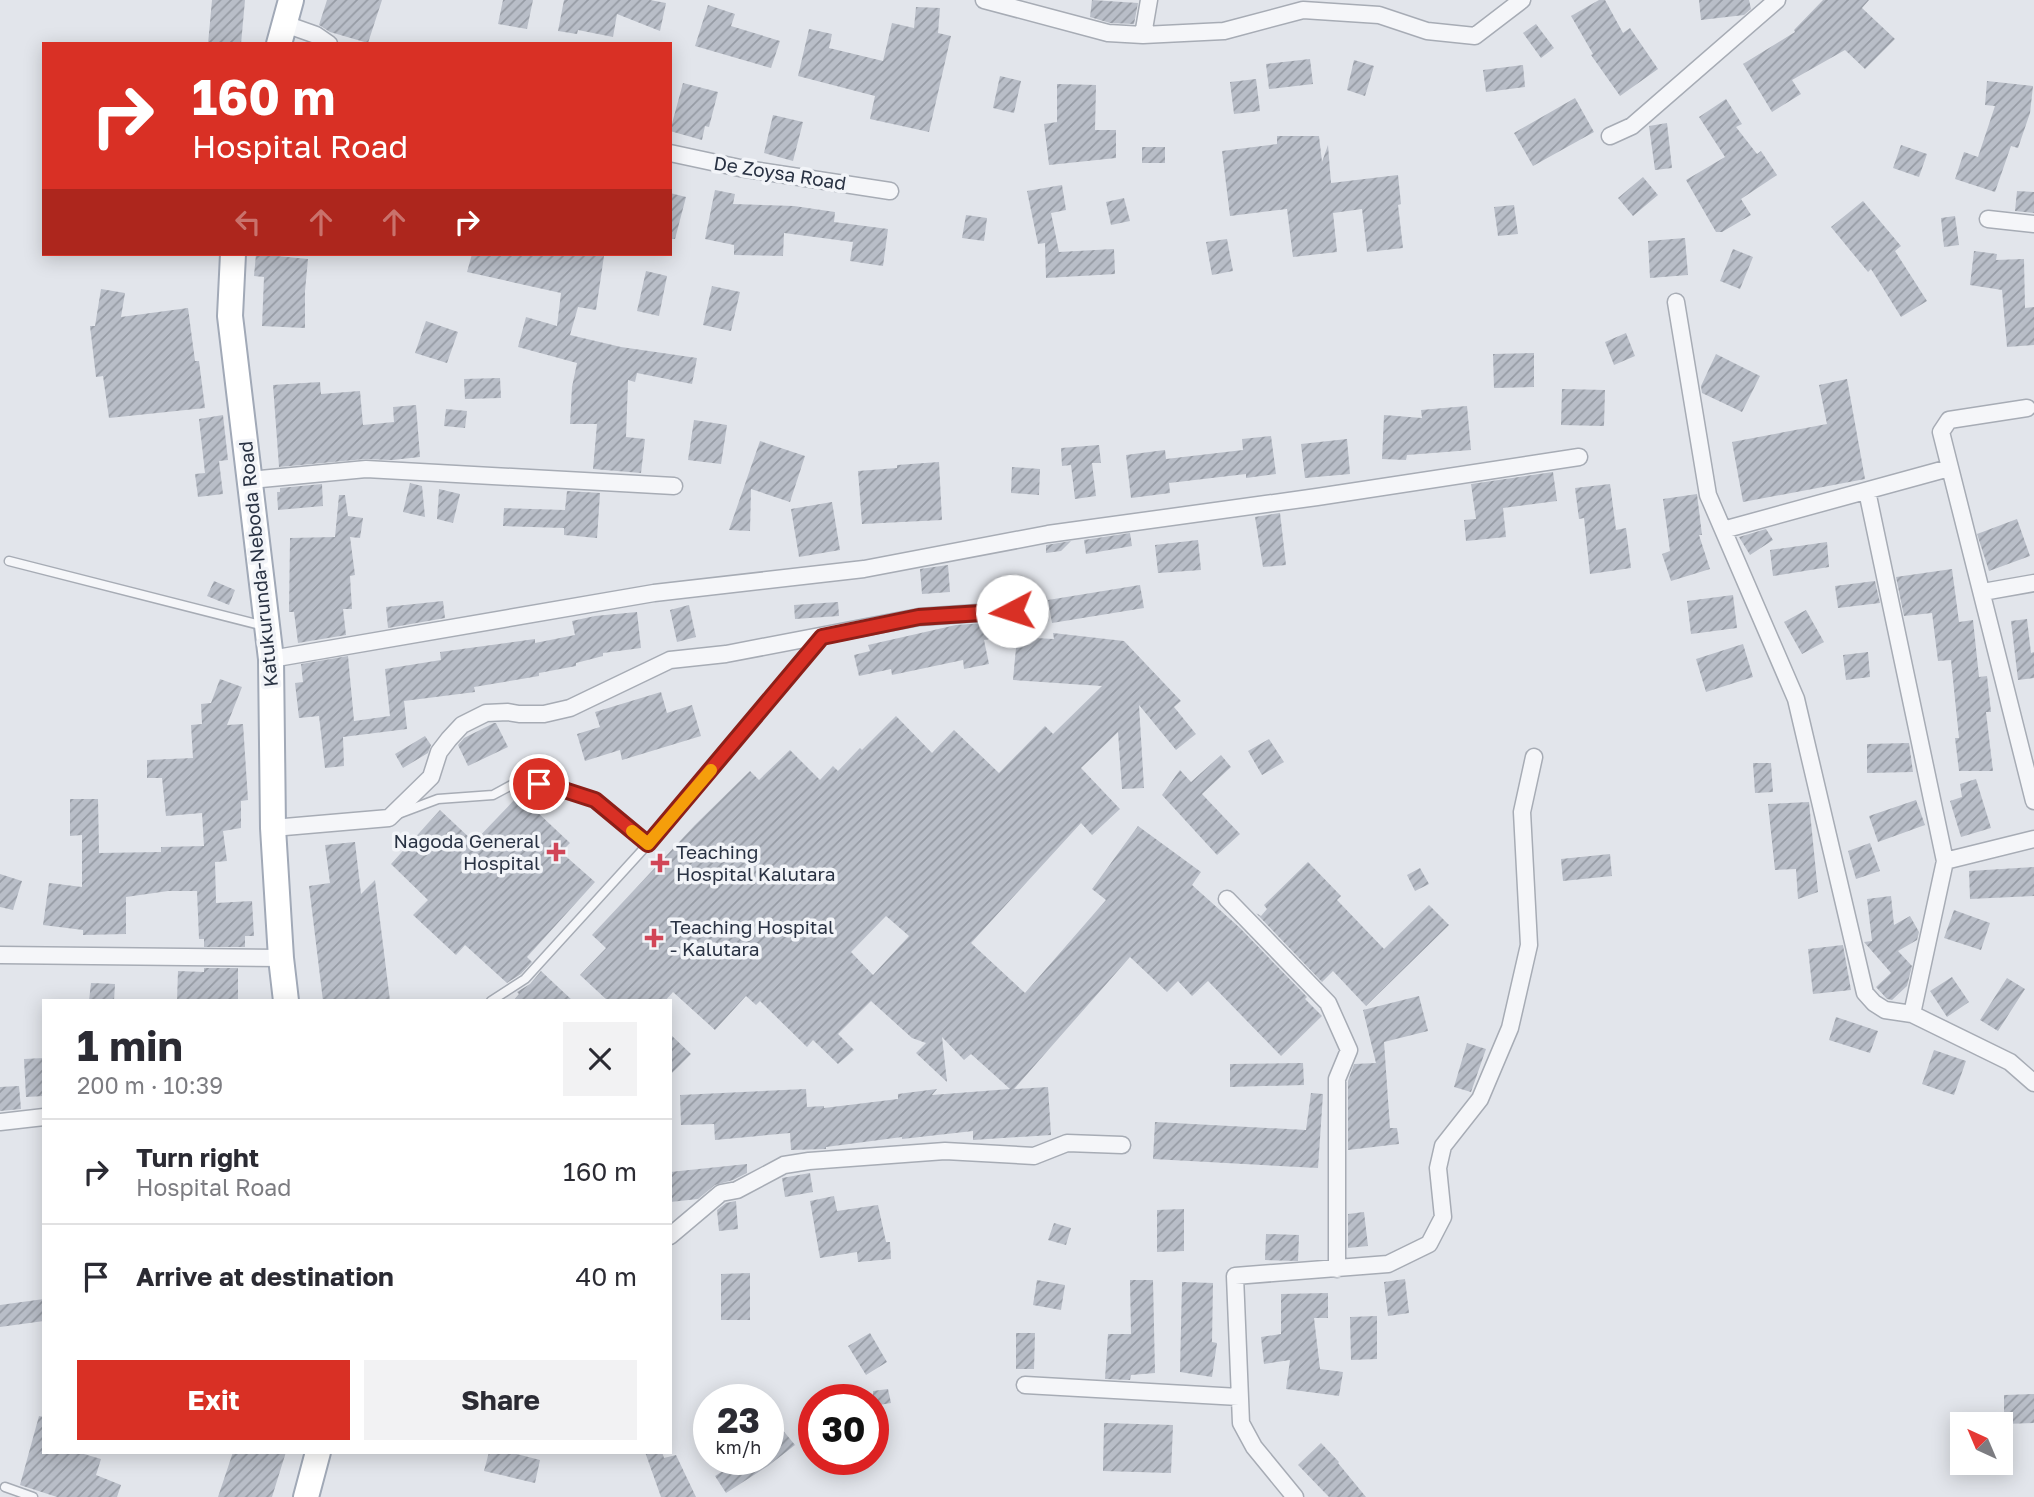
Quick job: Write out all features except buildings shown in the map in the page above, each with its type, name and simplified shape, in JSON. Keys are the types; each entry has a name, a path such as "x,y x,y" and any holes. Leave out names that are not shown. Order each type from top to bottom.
{"main road":[{"path":"282,34 291,0"},
{"name":"Katukurunda-Neboda Road","path":"233,256 230,316 271,659 273,828 286,999"},
{"path":"306,1497 317,1454"}],"street":[{"path":"984,0 1108,33 1143,35 1224,31 1303,10 1379,15 1427,31 1475,36 1522,0"},
{"path":"1143,35 1149,0"},
{"path":"1610,136 1632,126 1777,0"},
{"path":"282,34 316,35 326,42"},
{"name":"De Zoysa Road","path":"672,153 740,168 890,191"},
{"path":"1988,219 2034,224"},
{"path":"1676,302 1707,495 1796,699 1865,993 1885,1010 1912,1014 2010,1062 2034,1083"},
{"path":"2026,408 1949,419 1941,432 2034,801"},
{"path":"271,659 654,593 864,569 1048,534 1579,457"},
{"path":"1723,530 1949,468"},
{"path":"250,480 366,470 674,486"},
{"path":"1867,491 1945,861 1912,1014"},
{"path":"1983,592 2034,583"},
{"path":"273,828 389,818 431,777 439,752 449,740 462,726 476,718 486,713 544,714 570,708 670,660 726,654 919,617 1035,609"},
{"path":"1295,1497 1254,1447 1241,1423 1236,1276 1388,1264 1429,1244 1443,1217 1438,1168 1443,1146 1480,1099 1510,1028 1529,945 1522,811 1534,757"},
{"path":"1945,861 2034,839"},
{"path":"1227,899 1328,1003 1349,1049 1337,1079 1337,1269"},
{"path":"0,955 281,958"},
{"path":"0,1122 42,1117"},
{"path":"672,1234 721,1193 737,1190 784,1165 945,1150 1034,1156 1067,1143 1122,1145"},
{"path":"1026,1385 1239,1397"}],"lane":[{"path":"9,561 267,626"},
{"path":"494,999 525,979 648,844 822,637"},
{"path":"389,818 438,799 492,795 519,781 558,788 595,800 648,844"},
{"path":"5,1487 33,1497"}],"slow traffic":[{"path":"632,831 648,844 711,770"}],"place":[{"name":"Nagoda General Hospital","path":"556,852"},
{"name":"Teaching Hospital Kalutara","path":"660,863"},
{"name":"Teaching Hospital - Kalutara","path":"654,938"}],"route":[{"path":"539,784 595,800 648,844 822,637 919,617 1012,611"}]}
